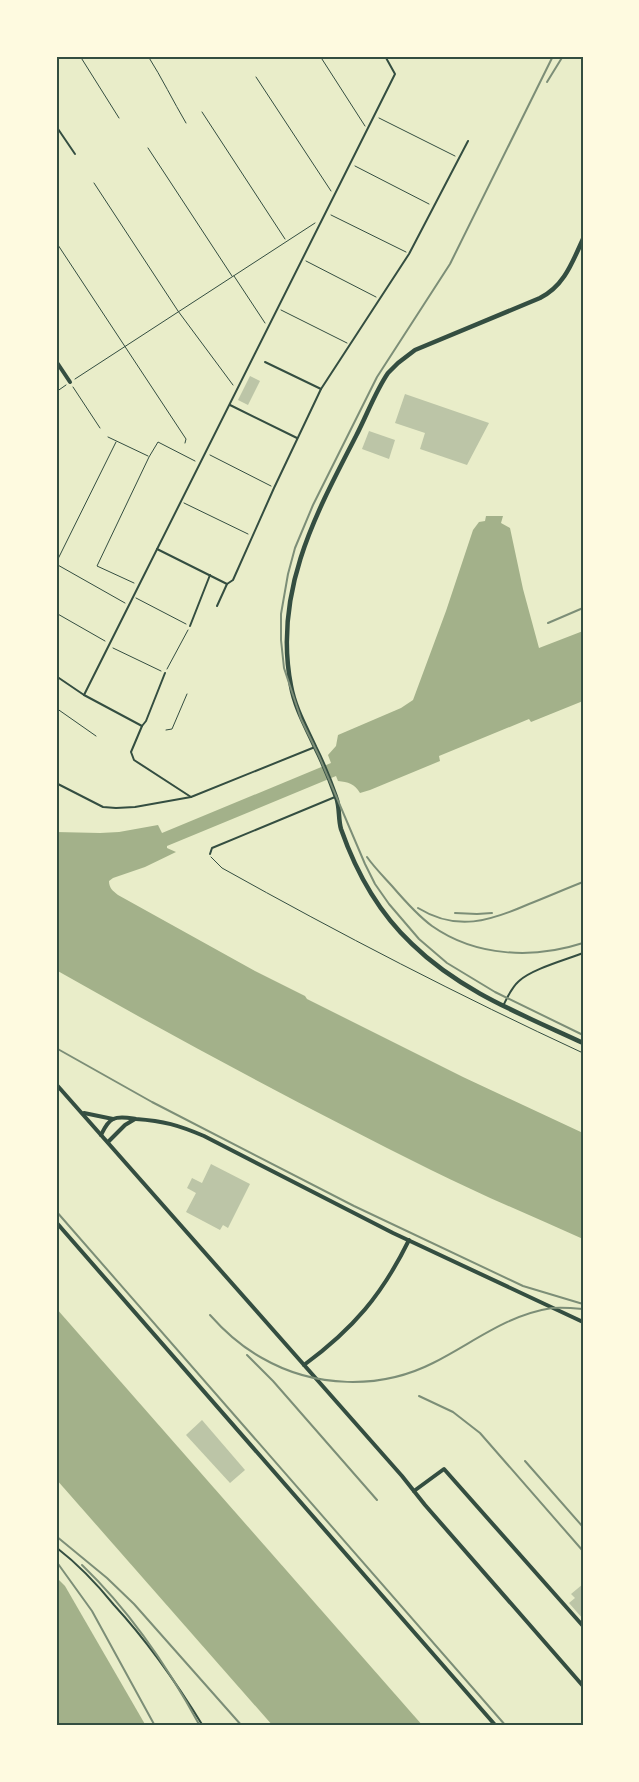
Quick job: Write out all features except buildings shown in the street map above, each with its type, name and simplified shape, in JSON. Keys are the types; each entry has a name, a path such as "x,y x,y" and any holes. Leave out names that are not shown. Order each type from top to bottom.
{"street":[{"path":"583,239 567,274 551,292 415,350 398,363 385,377 321,506 303,548 290,600 287,646 291,688 301,719 335,794 342,829 360,874 395,926 435,965 457,980 503,1006 583,1044"},
{"path":"56,361 70,382"},
{"path":"56,1084 402,1476 583,1686"},
{"path":"82,1112 113,1119 126,1117 171,1123 204,1136 409,1240 583,1322"},
{"path":"101,1135 113,1119"},
{"path":"108,1142 125,1125 136,1119"},
{"path":"56,1222 496,1726"},
{"path":"304,1365 332,1342 364,1311 387,1282 409,1240"},
{"path":"414,1492 444,1469 583,1626"}],"lane":[{"path":"84,695 395,74 385,56"},
{"path":"56,126 75,154"},
{"path":"217,606 228,584 233,580 321,389 409,254 468,141"},
{"path":"265,362 321,389"},
{"path":"229,405 297,438"},
{"path":"157,550 228,584"},
{"path":"190,626 210,576"},
{"path":"164,673 146,721 131,752 134,760 191,797"},
{"path":"56,676 84,695 142,726"},
{"path":"56,783 103,807 135,807 191,797 315,747"},
{"path":"210,854 212,848 335,794"},
{"path":"503,1006 512,989 519,981 530,974 583,953"},
{"path":"57,1548 94,1582 144,1639 203,1726"}],"path":[{"path":"80,56 119,118"},
{"path":"148,56 166,84 186,123"},
{"path":"320,56 367,128"},
{"path":"256,77 334,196"},
{"path":"202,112 286,240"},
{"path":"374,115 459,158"},
{"path":"148,148 268,328"},
{"path":"350,164 434,207"},
{"path":"94,183 178,312 237,390"},
{"path":"326,212 409,254"},
{"path":"56,392 286,240 310,225 320,223"},
{"path":"56,242 186,439 185,443"},
{"path":"302,260 381,299"},
{"path":"278,308 350,344"},
{"path":"70,382 100,428"},
{"path":"108,437 150,457"},
{"path":"116,442 56,564 129,605"},
{"path":"139,586 97,566 150,457 158,442 200,463"},
{"path":"206,453 274,488"},
{"path":"181,502 252,537"},
{"path":"56,613 110,645 164,673 190,626 134,597"},
{"path":"166,730 172,729 187,694"},
{"path":"56,708 96,736"},
{"path":"214,861 222,868 357,941 583,1053"}],"shaded area":[{"path":"486,516 503,516 501,523 510,528 523,589 539,648 583,631 583,701 531,722 529,719 439,756 440,761 370,790 360,793 351,784 338,781 336,776 167,846 167,848 176,852 145,867 113,878 109,883 118,895 255,971 305,996 307,999 463,1077 583,1133 583,1239 469,1188 383,1146 242,1073 56,970 56,832 119,832 158,825 162,833 331,763 328,755 336,746 338,735 401,708 413,700 473,530 479,522 485,521"},
{"path":"56,1308 423,1726 273,1726 56,1479"},
{"path":"56,1577 65,1586 146,1726 56,1726"}],"railway":[{"path":"553,56 450,264 377,377 313,505 295,548 288,574 281,614 281,640 284,668 301,719 319,756 365,864 375,884 389,904 419,939 447,963 495,992 583,1035"},
{"path":"547,82 563,56"},
{"path":"548,623 583,608"},
{"path":"367,857 421,917 449,936 467,944 486,949 525,953 564,948 583,943"},
{"path":"418,908 446,920 460,922 487,919 515,910 583,882"},
{"path":"455,913 492,913"},
{"path":"56,1048 152,1102 354,1206 523,1286 583,1304"},
{"path":"56,1211 506,1726"},
{"path":"210,1315 241,1344 255,1354 282,1368 325,1380 347,1382 391,1378 413,1372 505,1323 535,1312 552,1308 583,1309"},
{"path":"247,1355 273,1381 377,1500"},
{"path":"419,1396 453,1412 480,1433 583,1551"},
{"path":"525,1461 583,1527"},
{"path":"56,1536 107,1578 134,1604 242,1726"},
{"path":"56,1561 92,1611 155,1726"},
{"path":"82,1565 117,1602 147,1641 162,1662 200,1726"}]}
